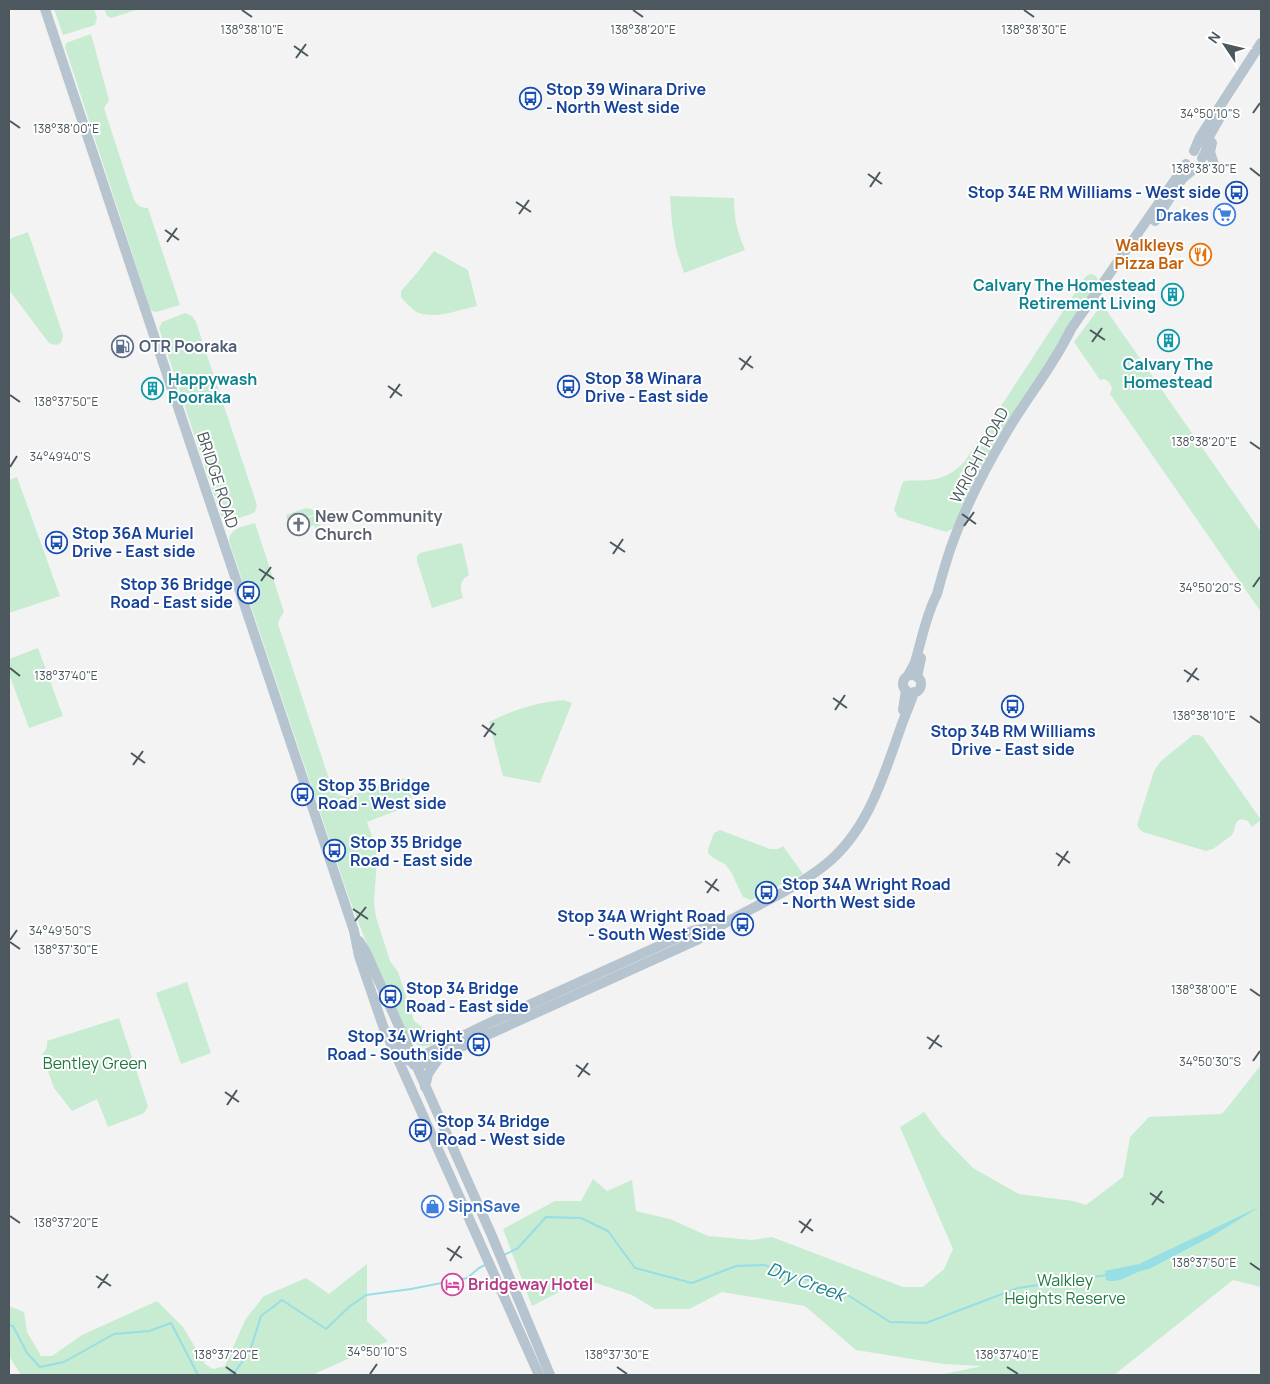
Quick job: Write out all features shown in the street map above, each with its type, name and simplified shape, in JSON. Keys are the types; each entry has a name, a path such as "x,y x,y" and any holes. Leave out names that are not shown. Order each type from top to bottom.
{"main road":[{"name":"BRIDGE ROAD","path":"45,9 354,931 359,956 383,1026 539,1375"},
{"path":"1240,76 1226,108 1210,135 1205,154 1198,154 1188,154 1185,159 1190,166 1198,167 1202,164 1198,154 1200,138 1261,42"},
{"path":"1214,164 1210,149 1226,108"},
{"name":"WRIGHT ROAD","path":"912,676 928,638 937,594 954,538 976,488 1013,422 1066,340 1075,331 1130,258 1190,166"},
{"path":"912,676 919,680 920,685 919,689 910,691 904,687 903,682 905,678 912,676"},
{"path":"421,1112 420,1098 412,1077 414,1064 419,1059 697,940 718,926 776,896 825,865 851,839 865,817 873,800 873,793 890,740 910,691"},
{"name":"BRIDGE ROAD","path":"354,931 366,952 501,1257 550,1375"},
{"path":"370,988 388,1021 402,1053 405,1058 414,1064"},
{"path":"403,1038 412,1046 440,1051"},
{"path":"425,1088 427,1078 440,1051"},
{"path":"440,1154 452,1147"},
{"path":"501,1288 512,1283"},
{"path":"515,1319 526,1315"}],"green space":[{"path":"54,9 94,9 97,17 95,25 63,35"},
{"path":"104,9 139,9 111,18 107,16"},
{"path":"91,34 109,100 104,108 134,200 143,208 148,208 180,305 156,312 150,308 65,47 66,43"},
{"path":"670,196 734,198 736,224 745,250 684,273 676,248"},
{"path":"28,232 63,335 61,343 58,345 49,343 9,290 9,239"},
{"path":"434,251 468,270 477,306 445,314 429,315 415,311 401,297 401,291"},
{"path":"1090,274 1097,277 1098,285 992,447 952,529 946,532 898,517 894,510 904,481 939,478 958,468 965,461 1086,276"},
{"path":"1102,304 1261,532 1261,612 1110,394 1112,388 1109,382 1104,379 1100,380 1074,342"},
{"path":"185,313 192,316 196,322 257,505 255,512 231,521 225,520 221,516 159,328 162,322"},
{"path":"17,477 60,596 9,613 9,480"},
{"path":"306,508 312,509 316,514 288,523 286,515"},
{"path":"316,515 321,528 316,530 314,525 310,527 308,518"},
{"path":"255,523 284,612 278,624 332,788 338,794 347,797 402,778 407,780 412,797 409,806 367,822 375,845 377,859 374,902 376,917 390,961 398,972 414,1021 426,1030 433,1045 421,1046 411,1041 374,962 349,898 229,541 235,530"},
{"path":"462,543 469,575 463,580 461,585 463,598 432,608 417,556 420,553"},
{"path":"38,648 63,716 29,728 9,674 9,659"},
{"path":"564,700 572,703 540,783 503,776 489,722 525,707"},
{"path":"1193,735 1203,737 1261,820 1252,827 1248,821 1238,821 1232,835 1213,849 1206,851 1143,832 1137,825 1154,771 1161,761"},
{"path":"720,830 770,849 778,849 783,846 803,874 751,900 743,897 726,865 708,853 714,833"},
{"path":"187,982 211,1053 181,1064 156,993"},
{"name":"Bentley Green","path":"119,1018 148,1106 142,1114 108,1127 97,1099 72,1111 54,1088 42,1055 47,1047 47,1041"},
{"name":"Walkley Heights Reserve","path":"1261,1065 1261,1287 1233,1280 1114,1375 939,1375 982,1366 943,1364 856,1350 805,1306 722,1292 689,1309 655,1309 632,1295 584,1279 532,1306 503,1229 555,1201 581,1201 593,1179 607,1191 632,1180 636,1211 670,1219 708,1236 752,1240 772,1237 903,1287 923,1287 944,1269 953,1249 900,1127 924,1112 942,1136 973,1168 1019,1194 1073,1201 1086,1205 1123,1177 1130,1137 1149,1117 1223,1113"},
{"path":"367,1264 367,1321 388,1341 312,1375 21,1375 9,1356 9,1306 24,1312 27,1332 41,1356 52,1356 82,1335 157,1301 183,1327 205,1364 213,1369 225,1366 245,1320 264,1296 306,1278 329,1294"}],"water":[{"path":"1261,1206 1212,1236 1149,1269 1116,1281 1106,1280 1105,1271 1139,1264"}],"waterway":[{"name":"Dry Creek","path":"504,1255 518,1248 546,1217 581,1218 608,1231 635,1268 692,1283 736,1266 764,1265 843,1292 890,1322 926,1323 1018,1288 1107,1275"},
{"name":"Dry Creek","path":"227,1375 234,1373 250,1351 261,1316 282,1300 326,1329 349,1307 366,1295 411,1289 467,1278 487,1264"},
{"name":"Dry Creek","path":"9,1325 13,1326 27,1353 40,1367 64,1362 114,1334 149,1331 171,1323 198,1375"}],"place":[{"name":"Stop 39 Winara Drive - North West side","path":"530,98"},
{"name":"Stop 34E RM Williams - West side","path":"1237,192"},
{"name":"Drakes","path":"1225,215"},
{"name":"Walkleys Pizza Bar","path":"1200,254"},
{"name":"Calvary The Homestead Retirement Living","path":"1172,294"},
{"name":"Calvary The Homestead","path":"1168,340"},
{"name":"OTR Pooraka","path":"123,346"},
{"name":"Stop 38 Winara Drive - East side","path":"569,387"},
{"name":"Happywash Pooraka","path":"152,388"},
{"name":"New Community Church","path":"299,525"},
{"name":"Stop 36A Muriel Drive - East side","path":"56,542"},
{"name":"Stop 36 Bridge Road - East side","path":"249,593"},
{"name":"Stop 34B RM Williams Drive - East side","path":"1013,707"},
{"name":"Stop 35 Bridge Road - West side","path":"302,794"},
{"name":"Stop 35 Bridge Road - East side","path":"334,851"},
{"name":"Stop 34A Wright Road - North West side","path":"766,893"},
{"name":"Stop 34A Wright Road - South West Side","path":"742,925"},
{"name":"Stop 34 Bridge Road - East side","path":"390,997"},
{"name":"Stop 34 Wright Road - South side","path":"479,1045"},
{"name":"Stop 34 Bridge Road - West side","path":"421,1130"},
{"name":"SipnSave","path":"432,1206"},
{"name":"Bridgeway Hotel","path":"452,1284"}]}
